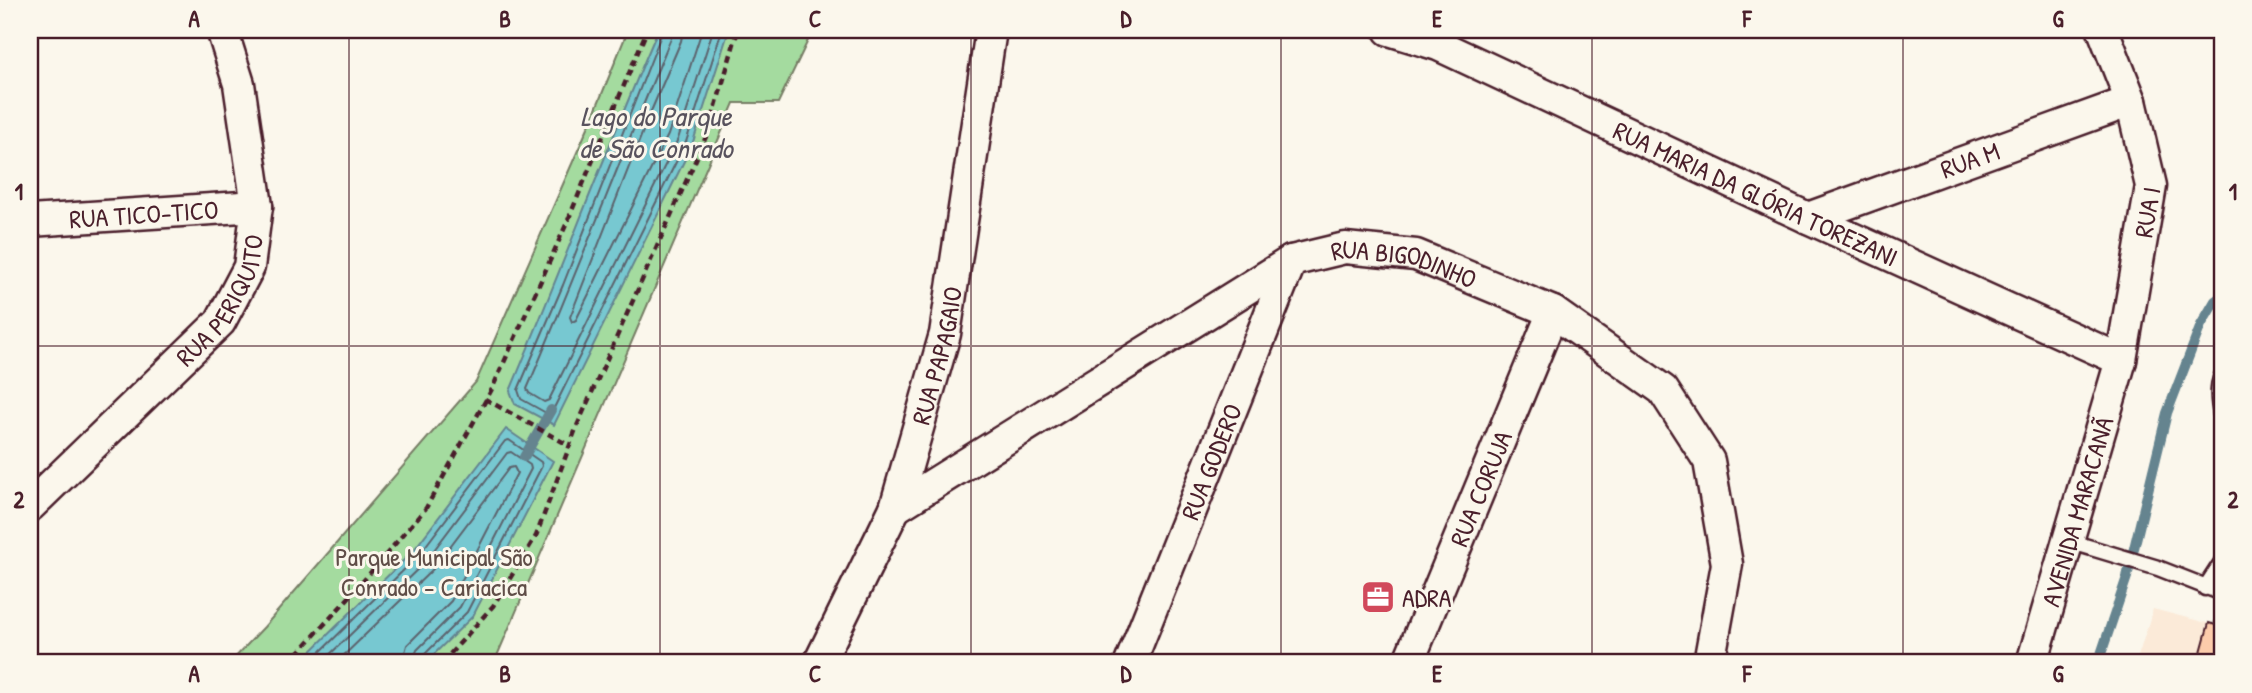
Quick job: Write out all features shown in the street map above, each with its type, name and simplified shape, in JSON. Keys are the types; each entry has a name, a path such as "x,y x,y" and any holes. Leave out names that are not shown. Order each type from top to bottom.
{"street":[{"name":"RUA PERIQUITO","path":"30,506 220,322 249,267 257,206 239,84 222,30"},
{"name":"RUA PAPAGAIO","path":"818,663 895,508 945,334 991,30"},
{"name":"RUA MARIA DA GLÓRIA TOREZANI","path":"1390,30 1437,37 1808,218 2121,360"},
{"name":"RUA I","path":"2103,30 2131,101 2151,186 2121,360"},
{"name":"RUA M","path":"1808,218 2131,101"},
{"name":"RUA TICO-TICO","path":"30,221 257,206"},
{"name":"RUA BIGODINHO","path":"895,508 1291,261 1345,248 1416,254 1553,312 1663,390 1709,461 1727,564 1709,663"},
{"name":"RUA GODERO","path":"1130,663 1291,261"},
{"name":"RUA CORUJA","path":"1408,663 1553,312"},
{"name":"AVENIDA MARACANÃ","path":"2032,663 2121,360"}],"lane":[{"path":"2222,376 2219,381 2219,407 2222,419"},
{"path":"2068,541 2158,568 2222,593"},
{"path":"2205,588 2222,562"}],"path":[{"path":"289,663 426,508 492,389 566,225 647,30"},
{"path":"442,663 493,606 536,536 570,446 647,265 709,130 738,30"},
{"path":"485,399 570,446"}],"shaded area":[{"path":"2153,609 2222,627 2222,663 2136,663"}],"green space":[{"name":"Parque Municipal São Conrado - Cariacica","path":"628,30 813,30 778,103 734,103 494,663 230,663 476,382"}],"water":[{"name":"Lago do Parque de São Conrado","path":"658,30 729,30 692,145 554,425 515,404 510,391"},
{"path":"506,429 553,461 473,616 425,663 299,663 413,551"}],"building":[{"path":"2209,623 2222,627 2222,663 2198,663"}],"waterway":[{"path":"2098,663 2127,577 2167,413 2201,325 2215,301 2222,296"},
{"path":"524,457 551,410"}],"place":[{"name":"ADRA","path":"1378,597"}]}
